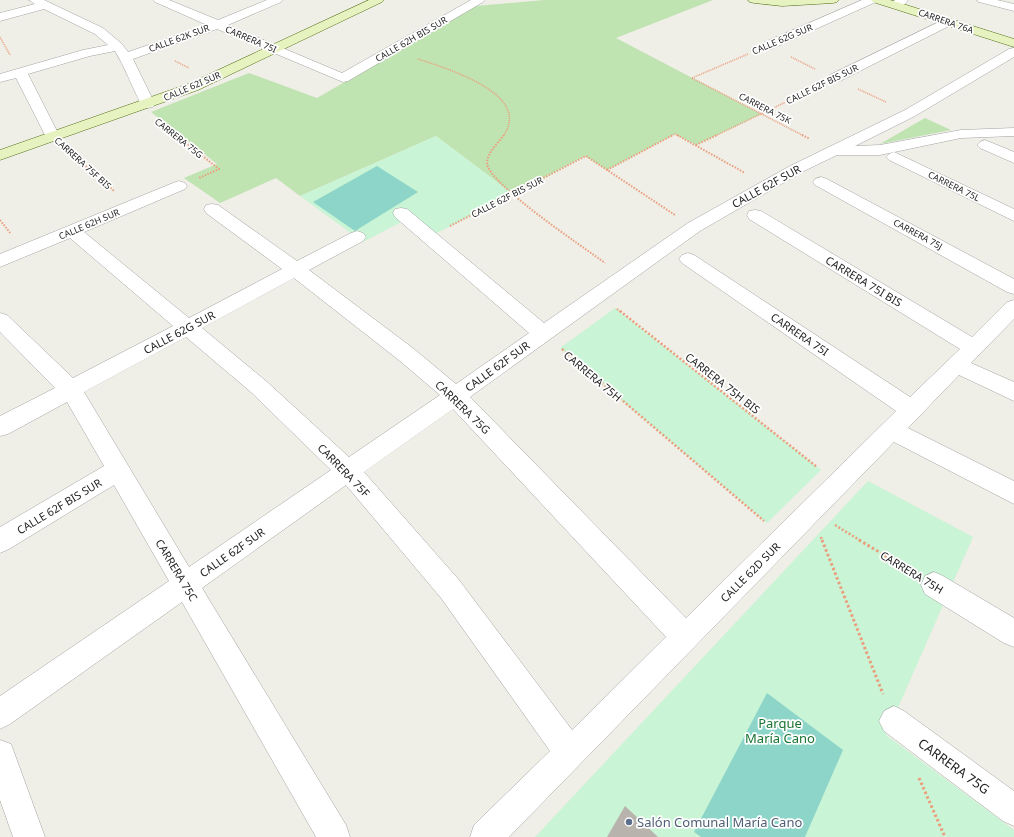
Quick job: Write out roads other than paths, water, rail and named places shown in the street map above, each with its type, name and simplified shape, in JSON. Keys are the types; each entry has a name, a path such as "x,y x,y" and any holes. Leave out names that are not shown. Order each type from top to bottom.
{"street":[{"name":"CARRERA 75I","path":"159,0 343,78"},
{"name":"CALLE 62K SUR","path":"0,78 88,53 122,52 151,48 217,25 277,0"},
{"name":"CALLE 62I SUR","path":"0,155 143,105 210,79 378,0"},
{"name":"CALLE 62H BIS SUR","path":"343,78 479,0"},
{"path":"754,0 782,3 833,0"},
{"name":"CALLE 62G SUR","path":"767,46 872,0"},
{"name":"CARRERA 76A","path":"877,0 899,2 1013,52"},
{"path":"983,0 1014,8"},
{"path":"0,17 40,3 99,31 122,52 132,73 143,105"},
{"name":"CALLE 62F BIS SUR","path":"835,78 947,22"},
{"name":"CALLE 62F SUR","path":"0,714 694,227 796,168 910,113 1013,52"},
{"name":"CARRERA 75F BIS","path":"20,72 53,137"},
{"path":"833,151 880,150 961,134 1014,132"},
{"path":"985,145 1014,158"},
{"name":"CARRERA 75L","path":"894,157 1014,216"},
{"name":"CARRERA 75J","path":"821,182 1014,302"},
{"name":"CALLE 62H SUR","path":"0,261 179,186"},
{"name":"CARRERA 75G","path":"212,210 296,270 407,354 455,396 685,637"},
{"path":"401,213 542,333"},
{"name":"CARRERA 75I BIS","path":"755,215 965,356 1014,392"},
{"name":"CARRERA 75F","path":"72,231 259,387 348,471 450,589 570,753"},
{"name":"CALLE 62G SUR","path":"0,428 357,237"},
{"name":"CARRERA 75I","path":"688,259 912,410"},
{"name":"CALLE 62D SUR","path":"486,837 912,410 965,356 1014,302"},
{"name":"CARRERA 75C","path":"0,320 71,390 334,837"},
{"path":"892,430 1014,493"},
{"name":"CALLE 62F BIS SUR","path":"0,541 118,470"},
{"name":"CARRERA 75H","path":"934,585 1014,633"},
{"name":"CARRERA 75G","path":"894,721 1014,810"},
{"path":"0,755 29,837"}],"place":[{"name":"Salón Comunal María Cano","path":"629,822"}],"park label":[{"name":"Parque María Cano","path":"780,730"}]}
